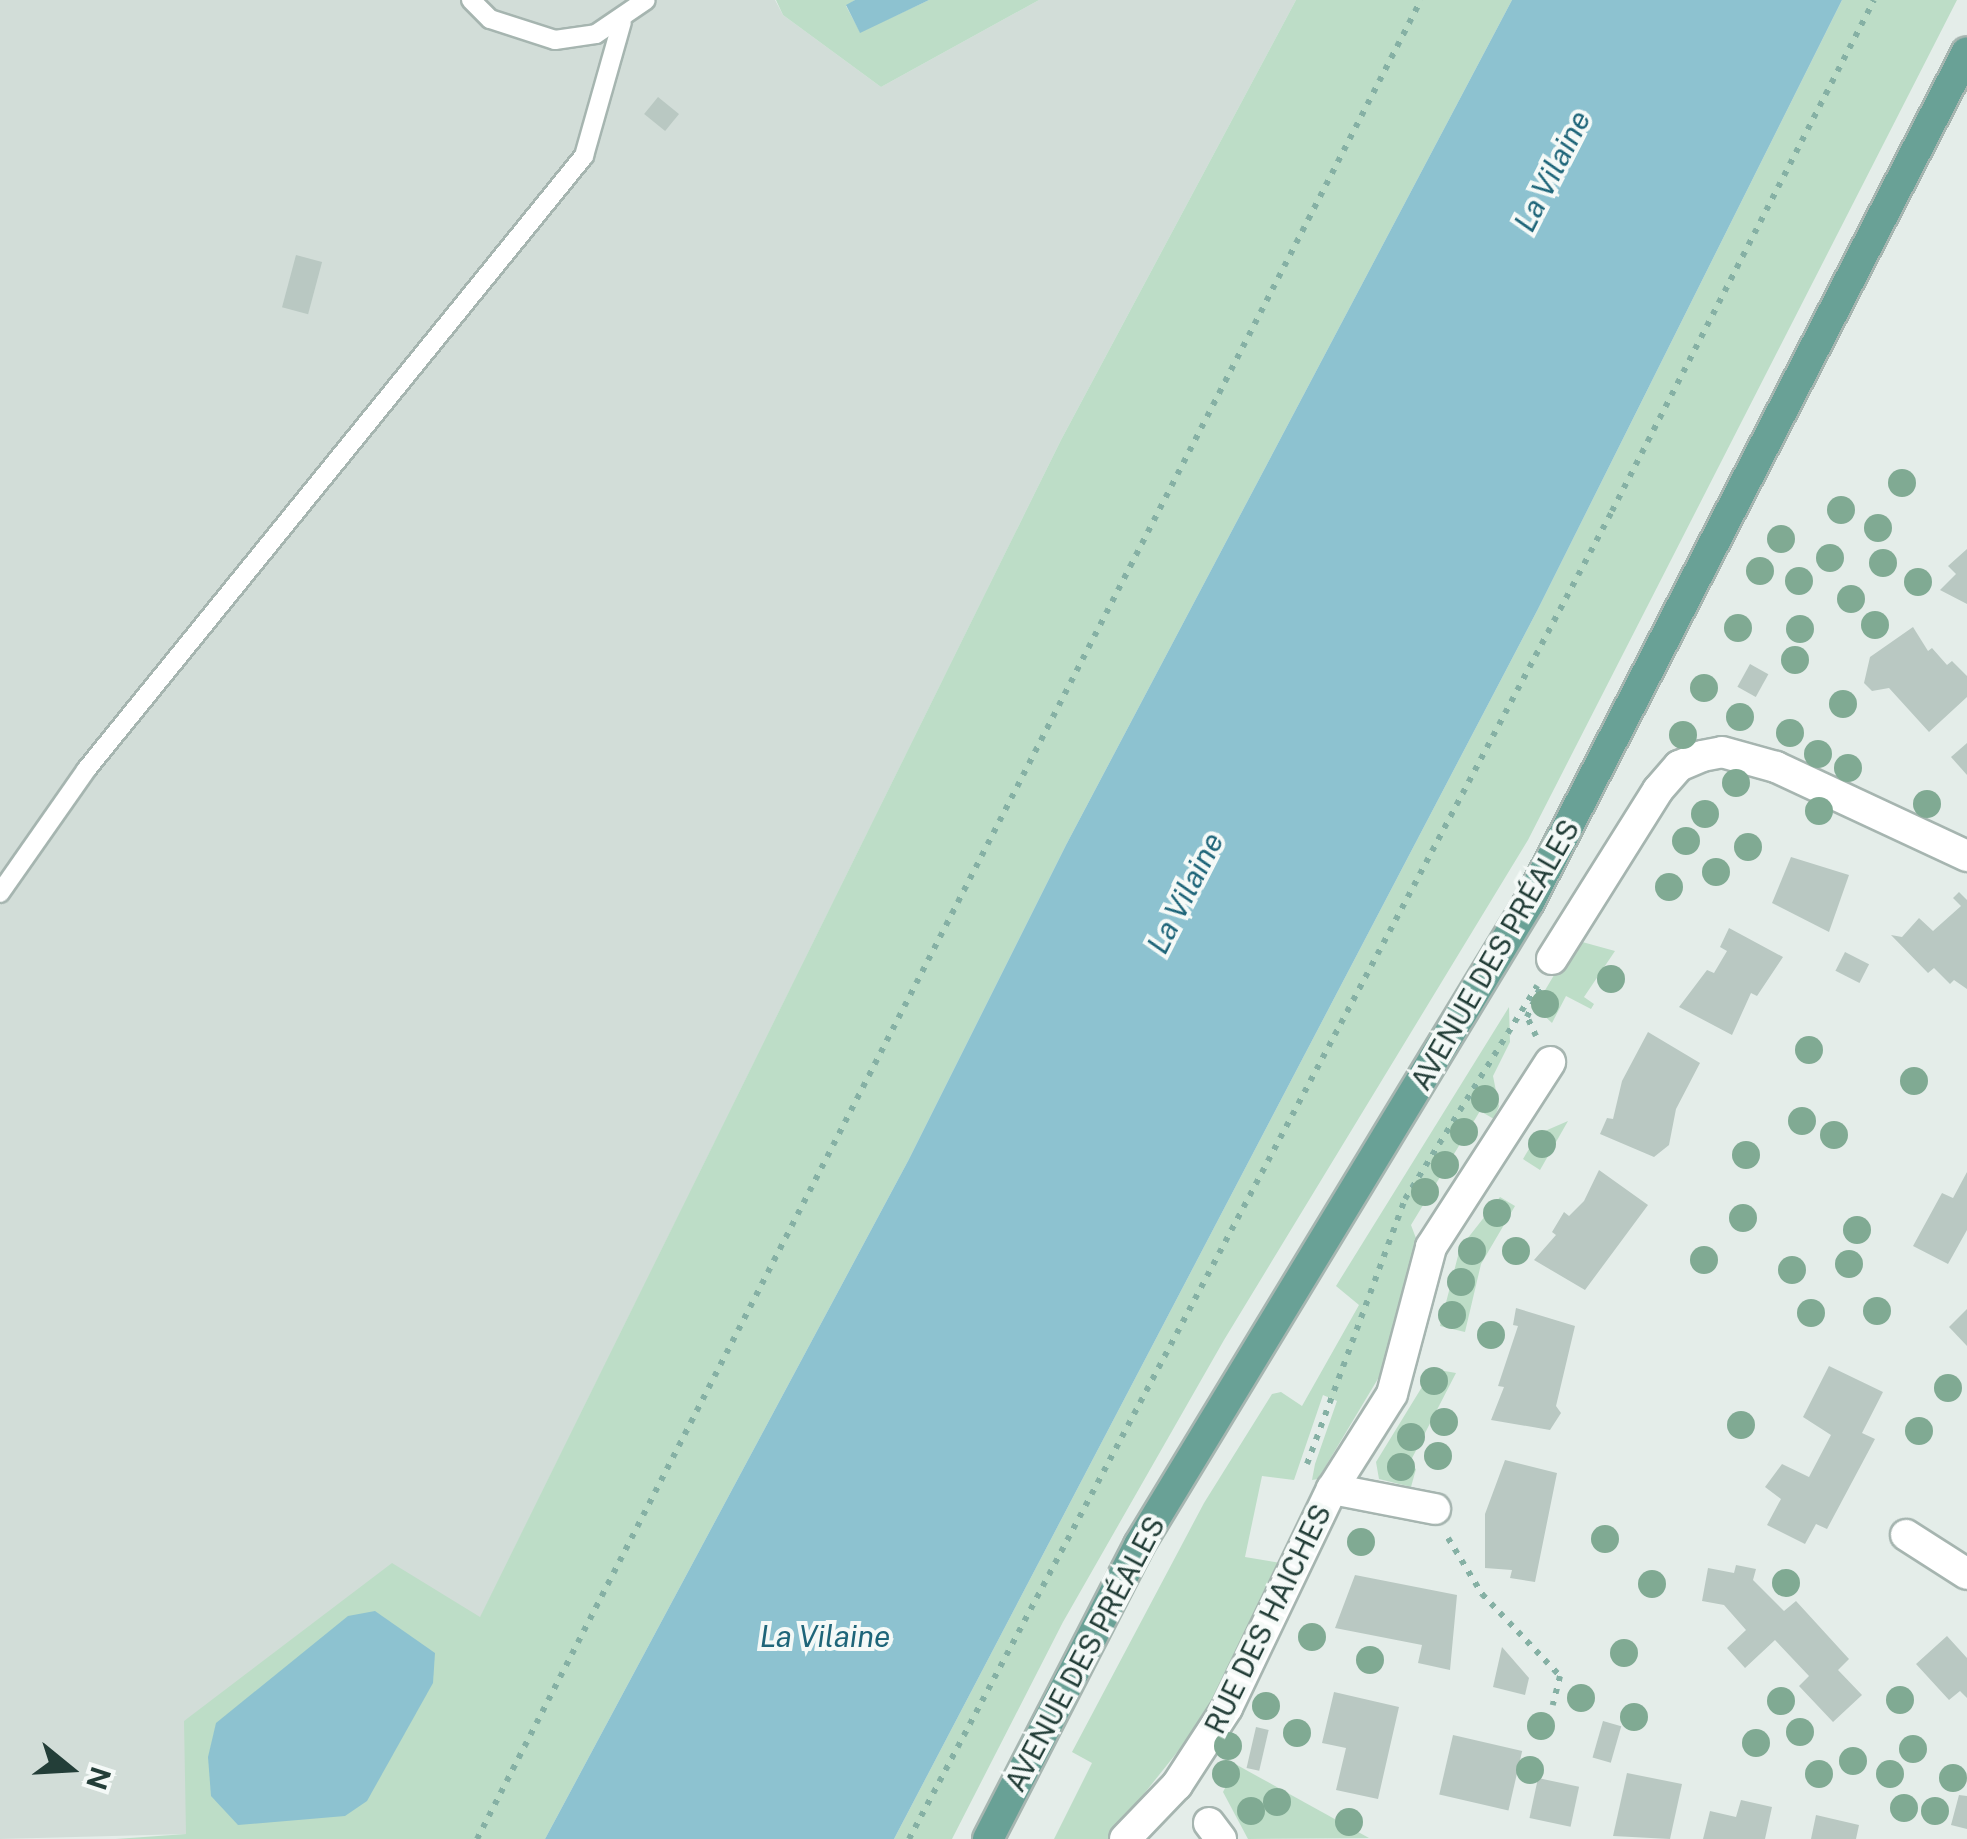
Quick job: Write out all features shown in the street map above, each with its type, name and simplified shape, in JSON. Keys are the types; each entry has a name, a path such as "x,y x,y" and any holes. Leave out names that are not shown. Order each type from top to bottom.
{"main road":[{"name":"AVENUE DES PRÉALES","path":"988,1839 1140,1546 1528,904 1967,52"}],"street":[{"path":"1552,959 1658,790 1679,766 1702,756 1722,752 1776,767 1967,856"},
{"name":"RUE DES HAICHES","path":"1125,1839 1176,1785 1227,1708 1332,1490 1392,1394 1431,1247 1550,1062"},
{"name":"RUE DES HAICHES","path":"1332,1490 1434,1509"},
{"path":"1906,1534 1967,1574"}],"lane":[{"path":"471,0 490,19 541,38 596,34 622,22 646,0"},
{"path":"0,893 86,770 584,156 622,22"}],"path":[{"path":"477,1839 1421,0"},
{"path":"909,1839 1622,494 1874,0"},
{"path":"1550,1062 1527,1017 1552,959"},
{"path":"1303,1482 1406,1200 1552,959"},
{"path":"1434,1509 1459,1562 1523,1644 1560,1676 1554,1705"}],"shaded area":[{"path":"0,0 775,0 783,15 881,87 1039,0 1296,0 1061,440 480,1618 187,1834 0,1839"}],"green space":[{"path":"776,0 855,0 846,6 860,32 929,0 1039,0 881,87 783,15"},
{"path":"1296,0 1512,0 1066,845 908,1161 545,1839 116,1839 186,1834 184,1721 392,1563 480,1617 1061,440"},
{"path":"1842,0 1957,0 1528,840 1224,1340 1063,1622 952,1839 894,1839 1538,609"},
{"path":"1575,940 1615,951 1584,997 1594,1004 1591,1009 1566,996 1552,1023 1535,1007"},
{"path":"1509,1007 1510,1042 1493,1076 1499,1106 1494,1119 1480,1111 1411,1225 1417,1241 1379,1377 1318,1479 1312,1480 1315,1464 1337,1401 1323,1395 1294,1480 1262,1476 1245,1557 1281,1563 1214,1706 1108,1839 1054,1839 1092,1763 1072,1752 1204,1503 1272,1394 1281,1392 1302,1406 1359,1305 1336,1286"},
{"path":"1568,1121 1540,1170 1523,1159 1538,1134"},
{"path":"1500,1197 1515,1206 1481,1264 1465,1332 1440,1326 1460,1248"},
{"path":"1433,1369 1456,1373 1409,1464 1416,1469 1411,1487 1379,1479 1376,1462"},
{"path":"1237,1765 1369,1838 1248,1839 1223,1792"}],"water":[{"path":"855,0 929,0 860,33 846,5"},
{"name":"La Vilaine","path":"1512,0 1842,0 1538,609 894,1839 545,1839 908,1161 1066,845"},
{"path":"375,1611 435,1653 433,1683 367,1801 345,1816 238,1825 211,1796 208,1757 216,1723 348,1616"}],"building":[{"path":"658,97 679,114 665,131 644,114"},
{"path":"296,255 322,262 308,314 282,307"},
{"path":"1967,549 1967,604 1940,590 1956,574 1948,566"},
{"path":"1913,627 1928,651 1932,648 1947,665 1952,661 1967,676 1967,697 1929,732 1889,688 1872,691 1864,683 1870,657"},
{"path":"1750,664 1768,674 1756,697 1737,687"},
{"path":"1967,743 1967,775 1951,757"},
{"path":"1791,857 1849,875 1829,932 1772,903"},
{"path":"1959,892 1967,900 1967,989 1954,980 1950,984 1934,968 1928,973 1891,935 1902,937 1919,918 1933,931 1961,906 1953,898"},
{"path":"1729,928 1783,957 1757,996 1751,993 1732,1035 1679,1007 1707,970 1714,973 1727,951 1720,947"},
{"path":"1845,952 1869,964 1860,983 1835,971"},
{"path":"1648,1032 1700,1063 1676,1109 1669,1145 1654,1157 1600,1134 1607,1118 1613,1119 1622,1081"},
{"path":"1599,1170 1648,1205 1585,1290 1534,1260 1556,1235 1552,1232 1564,1212 1569,1216 1584,1201"},
{"path":"1967,1172 1967,1230 1948,1264 1913,1246 1942,1193 1953,1198"},
{"path":"1516,1308 1575,1326 1556,1406 1561,1413 1550,1430 1491,1420 1504,1387 1498,1386 1518,1326 1513,1325"},
{"path":"1967,1309 1967,1346 1949,1327"},
{"path":"1829,1366 1883,1392 1862,1433 1875,1439 1827,1529 1816,1524 1805,1544 1767,1525 1781,1499 1765,1487 1782,1464 1809,1477 1831,1435 1803,1417"},
{"path":"1505,1460 1557,1473 1535,1582 1510,1578 1512,1570 1485,1568 1485,1514"},
{"path":"1736,1565 1756,1569 1753,1580 1784,1611 1796,1601 1849,1659 1838,1670 1862,1695 1833,1722 1799,1686 1809,1676 1775,1640 1745,1668 1727,1648 1746,1630 1724,1605 1702,1601 1708,1568 1734,1573"},
{"path":"1355,1575 1457,1595 1450,1670 1418,1663 1422,1645 1335,1628"},
{"path":"1947,1636 1967,1658 1967,1698 1960,1691 1949,1700 1916,1664"},
{"path":"1502,1647 1529,1678 1525,1695 1493,1687"},
{"path":"1334,1692 1399,1707 1378,1799 1336,1790 1346,1748 1322,1743"},
{"path":"1603,1721 1621,1726 1611,1763 1593,1758"},
{"path":"1256,1727 1269,1730 1259,1771 1247,1768"},
{"path":"1453,1735 1522,1751 1508,1810 1439,1794"},
{"path":"1627,1773 1682,1784 1670,1839 1613,1836"},
{"path":"1538,1778 1579,1787 1571,1827 1529,1818"},
{"path":"1959,1795 1967,1796 1967,1829 1951,1825"},
{"path":"1741,1800 1772,1807 1765,1839 1703,1839 1710,1811 1736,1817"},
{"path":"1816,1815 1859,1825 1856,1839 1811,1839"}]}
